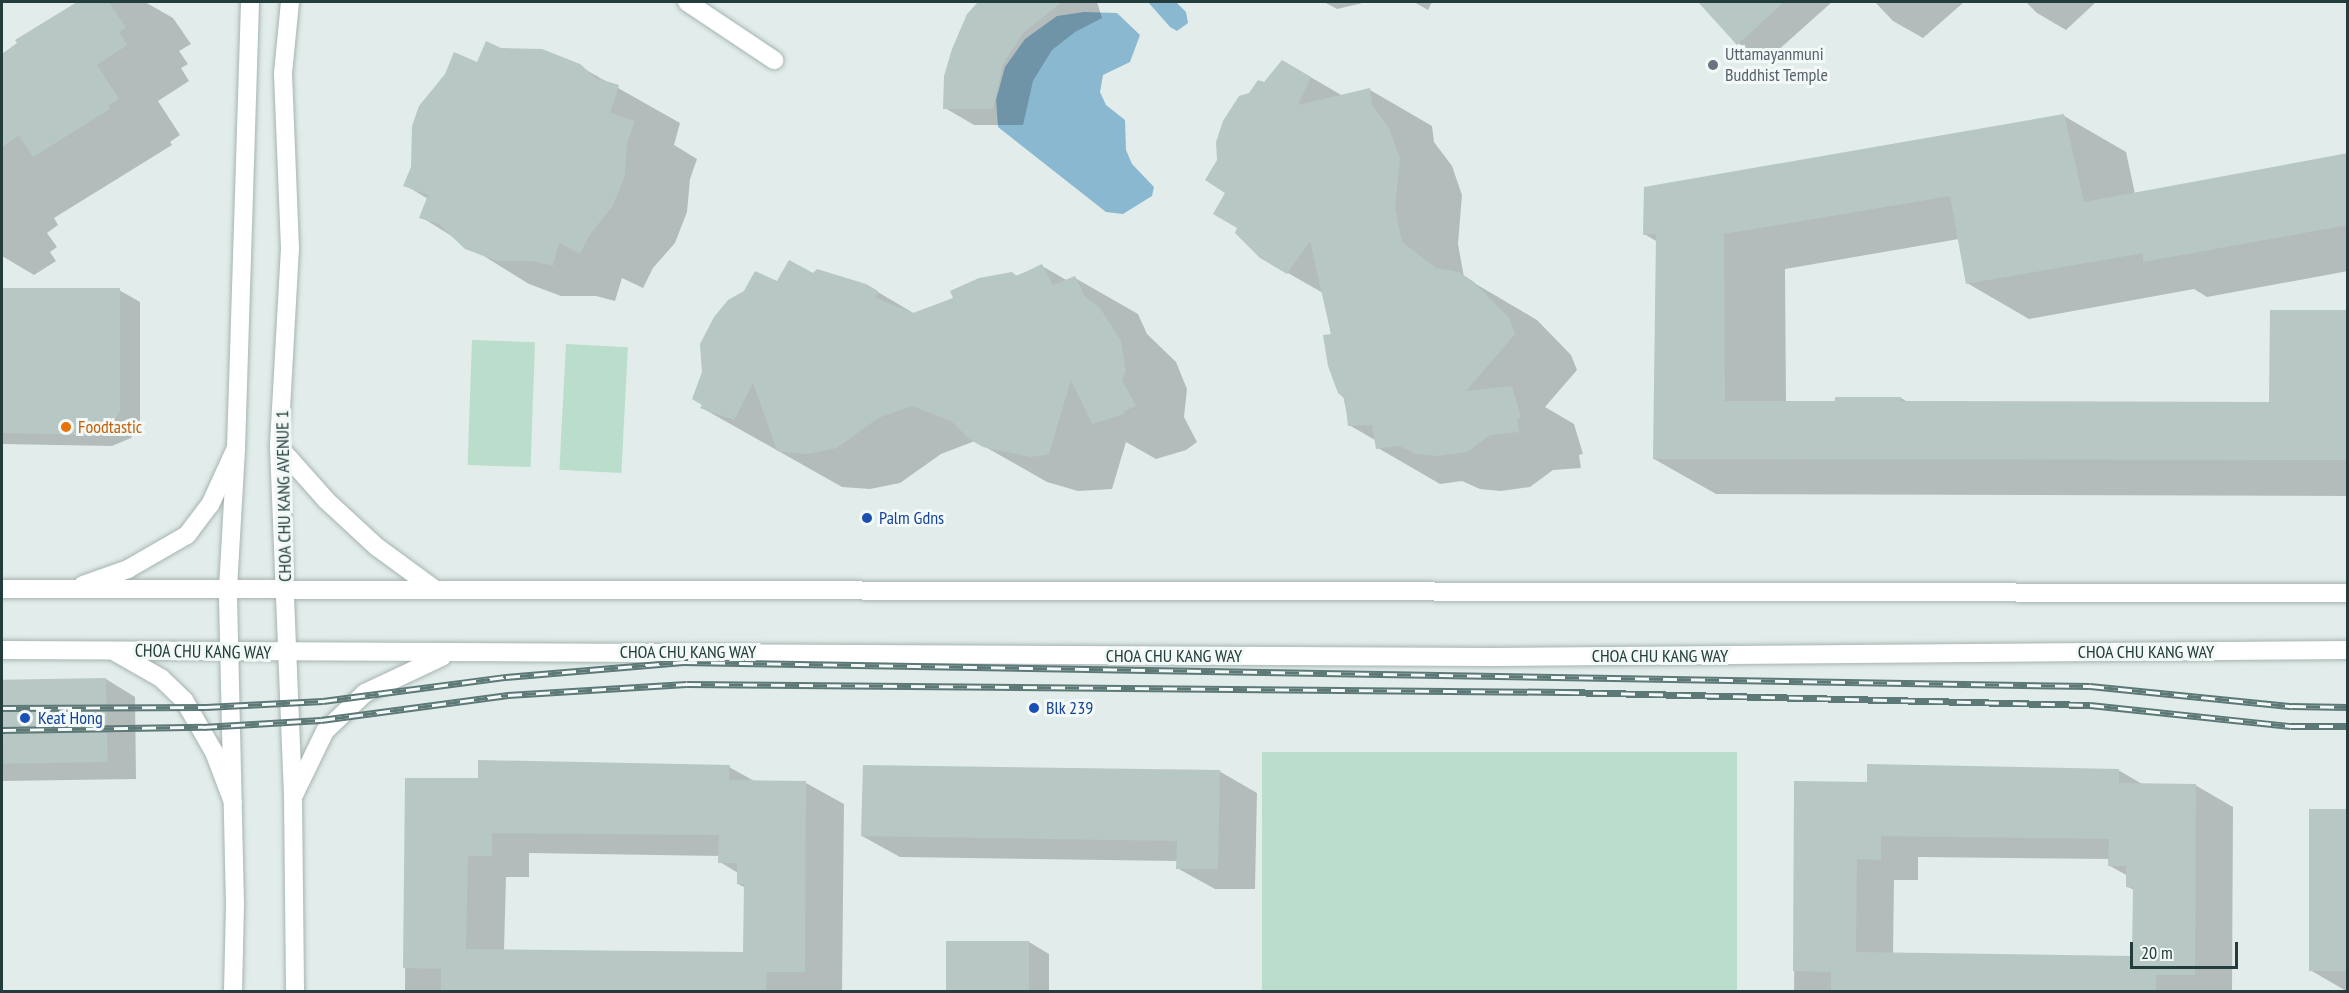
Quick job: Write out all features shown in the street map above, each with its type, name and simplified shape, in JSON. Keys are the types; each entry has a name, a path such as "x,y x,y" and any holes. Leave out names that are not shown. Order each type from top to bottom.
{"main road":[{"path":"233,992 233,801 228,588 236,448 250,2"},
{"name":"CHOA CHU KANG AVENUE 1","path":"290,2 283,74 290,248 279,447 293,797 295,992"},
{"path":"687,2 774,60"},
{"path":"279,447 326,500 377,547 433,588"},
{"path":"67,590 128,569 187,535 210,505 236,448"},
{"path":"2,589 2348,593"},
{"name":"CHOA CHU KANG WAY","path":"2,650 230,654 287,652 447,655 664,651 1505,657 2348,650"},
{"path":"114,651 161,678 184,700 214,752 233,801"},
{"path":"293,797 325,731 365,693 447,655"}],"green space":[{"path":"472,340 535,342 531,467 468,465"},
{"path":"566,344 628,347 621,473 559,470"},
{"path":"1262,752 1737,752 1737,991 1262,991"}],"water":[{"path":"1148,2 1176,2 1186,12 1188,23 1177,31 1170,27"},
{"path":"1084,12 1117,13 1140,35 1130,62 1103,75 1100,92 1106,105 1125,120 1126,150 1132,164 1154,187 1152,196 1123,214 1106,212 998,127 996,100 1005,67 1025,39 1057,16"}],"building":[{"path":"77,2 109,2 126,28 119,32 127,45 97,65 119,99 108,106 110,109 33,157 19,135 2,147 2,54 17,43 15,40"},
{"path":"978,2 1062,2 1023,33 1003,64 993,109 943,109 944,76 952,49 967,14"},
{"path":"1698,2 1784,2 1737,45"},
{"path":"486,41 501,48 542,49 580,64 596,78 619,85 610,113 635,121 627,143 625,176 612,207 591,233 580,254 559,243 553,266 532,261 497,261 465,249 439,224 419,218 428,195 403,186 411,167 412,126 419,106 445,74 454,52 477,62"},
{"path":"1282,60 1311,77 1298,105 1370,88 1372,105 1389,128 1400,158 1395,207 1402,242 1436,268 1459,272 1474,282 1509,318 1515,334 1466,391 1512,386 1521,418 1517,419 1519,432 1490,435 1467,452 1437,456 1416,454 1399,446 1376,449 1372,425 1348,426 1345,399 1338,393 1328,366 1323,335 1331,334 1310,241 1287,274 1260,258 1235,233 1237,228 1213,214 1225,193 1205,180 1217,160 1216,142 1223,121 1239,96 1249,93 1258,80 1264,82"},
{"path":"2064,114 2084,202 2348,153 2348,225 2143,262 2143,253 1966,284 1950,196 1724,234 1725,401 1835,401 1835,397 1901,397 1901,401 2269,402 2270,310 2348,310 2348,460 1653,459 1656,234 1643,235 1644,187"},
{"path":"789,260 813,273 817,269 866,284 878,291 876,298 913,313 953,298 950,291 979,278 1012,272 1017,276 1042,264 1053,285 1075,276 1085,297 1100,308 1121,341 1126,371 1122,380 1136,406 1124,411 1125,414 1092,424 1071,380 1049,454 1031,457 983,447 969,439 951,421 912,406 878,418 837,448 807,454 777,451 753,383 734,420 700,408 702,405 692,399 702,372 700,344 714,317 728,300 744,291 755,271 777,281"},
{"path":"2,288 120,288 120,411 110,427 90,435 2,433"},
{"path":"106,678 107,762 3,764 2,680"},
{"path":"478,760 730,765 729,780 806,781 805,972 767,972 766,992 441,992 441,969 403,968 405,778 478,778","holes":["492,833 719,835 718,863 737,863 737,884 744,884 743,952 466,949 468,856 492,856"]},
{"path":"1867,764 2119,769 2119,783 2196,784 2195,975 2156,975 2156,992 1831,992 1831,972 1793,971 1794,781 1867,782","holes":["1881,836 2109,839 2108,866 2126,866 2126,887 2133,888 2132,956 1856,952 1857,859 1881,860"]},
{"path":"863,765 1220,770 1218,869 1176,869 1177,841 861,836"},
{"path":"2309,809 2348,809 2348,971 2309,971"},
{"path":"946,941 1029,941 1029,992 946,992"}],"railway":[{"path":"2,708 206,707 323,701 506,677 683,662 2090,686 2292,706 2348,707"},
{"path":"2,730 203,727 321,720 508,695 687,684 1565,692 2090,705 2291,726 2348,726"}],"place":[{"name":"Uttamayanmuni Buddhist Temple","path":"1713,65"},
{"name":"Foodtastic","path":"66,427"},
{"name":"Palm Gdns","path":"867,518"},
{"name":"Blk 239","path":"1034,708"},
{"name":"Keat Hong","path":"25,718"}]}
